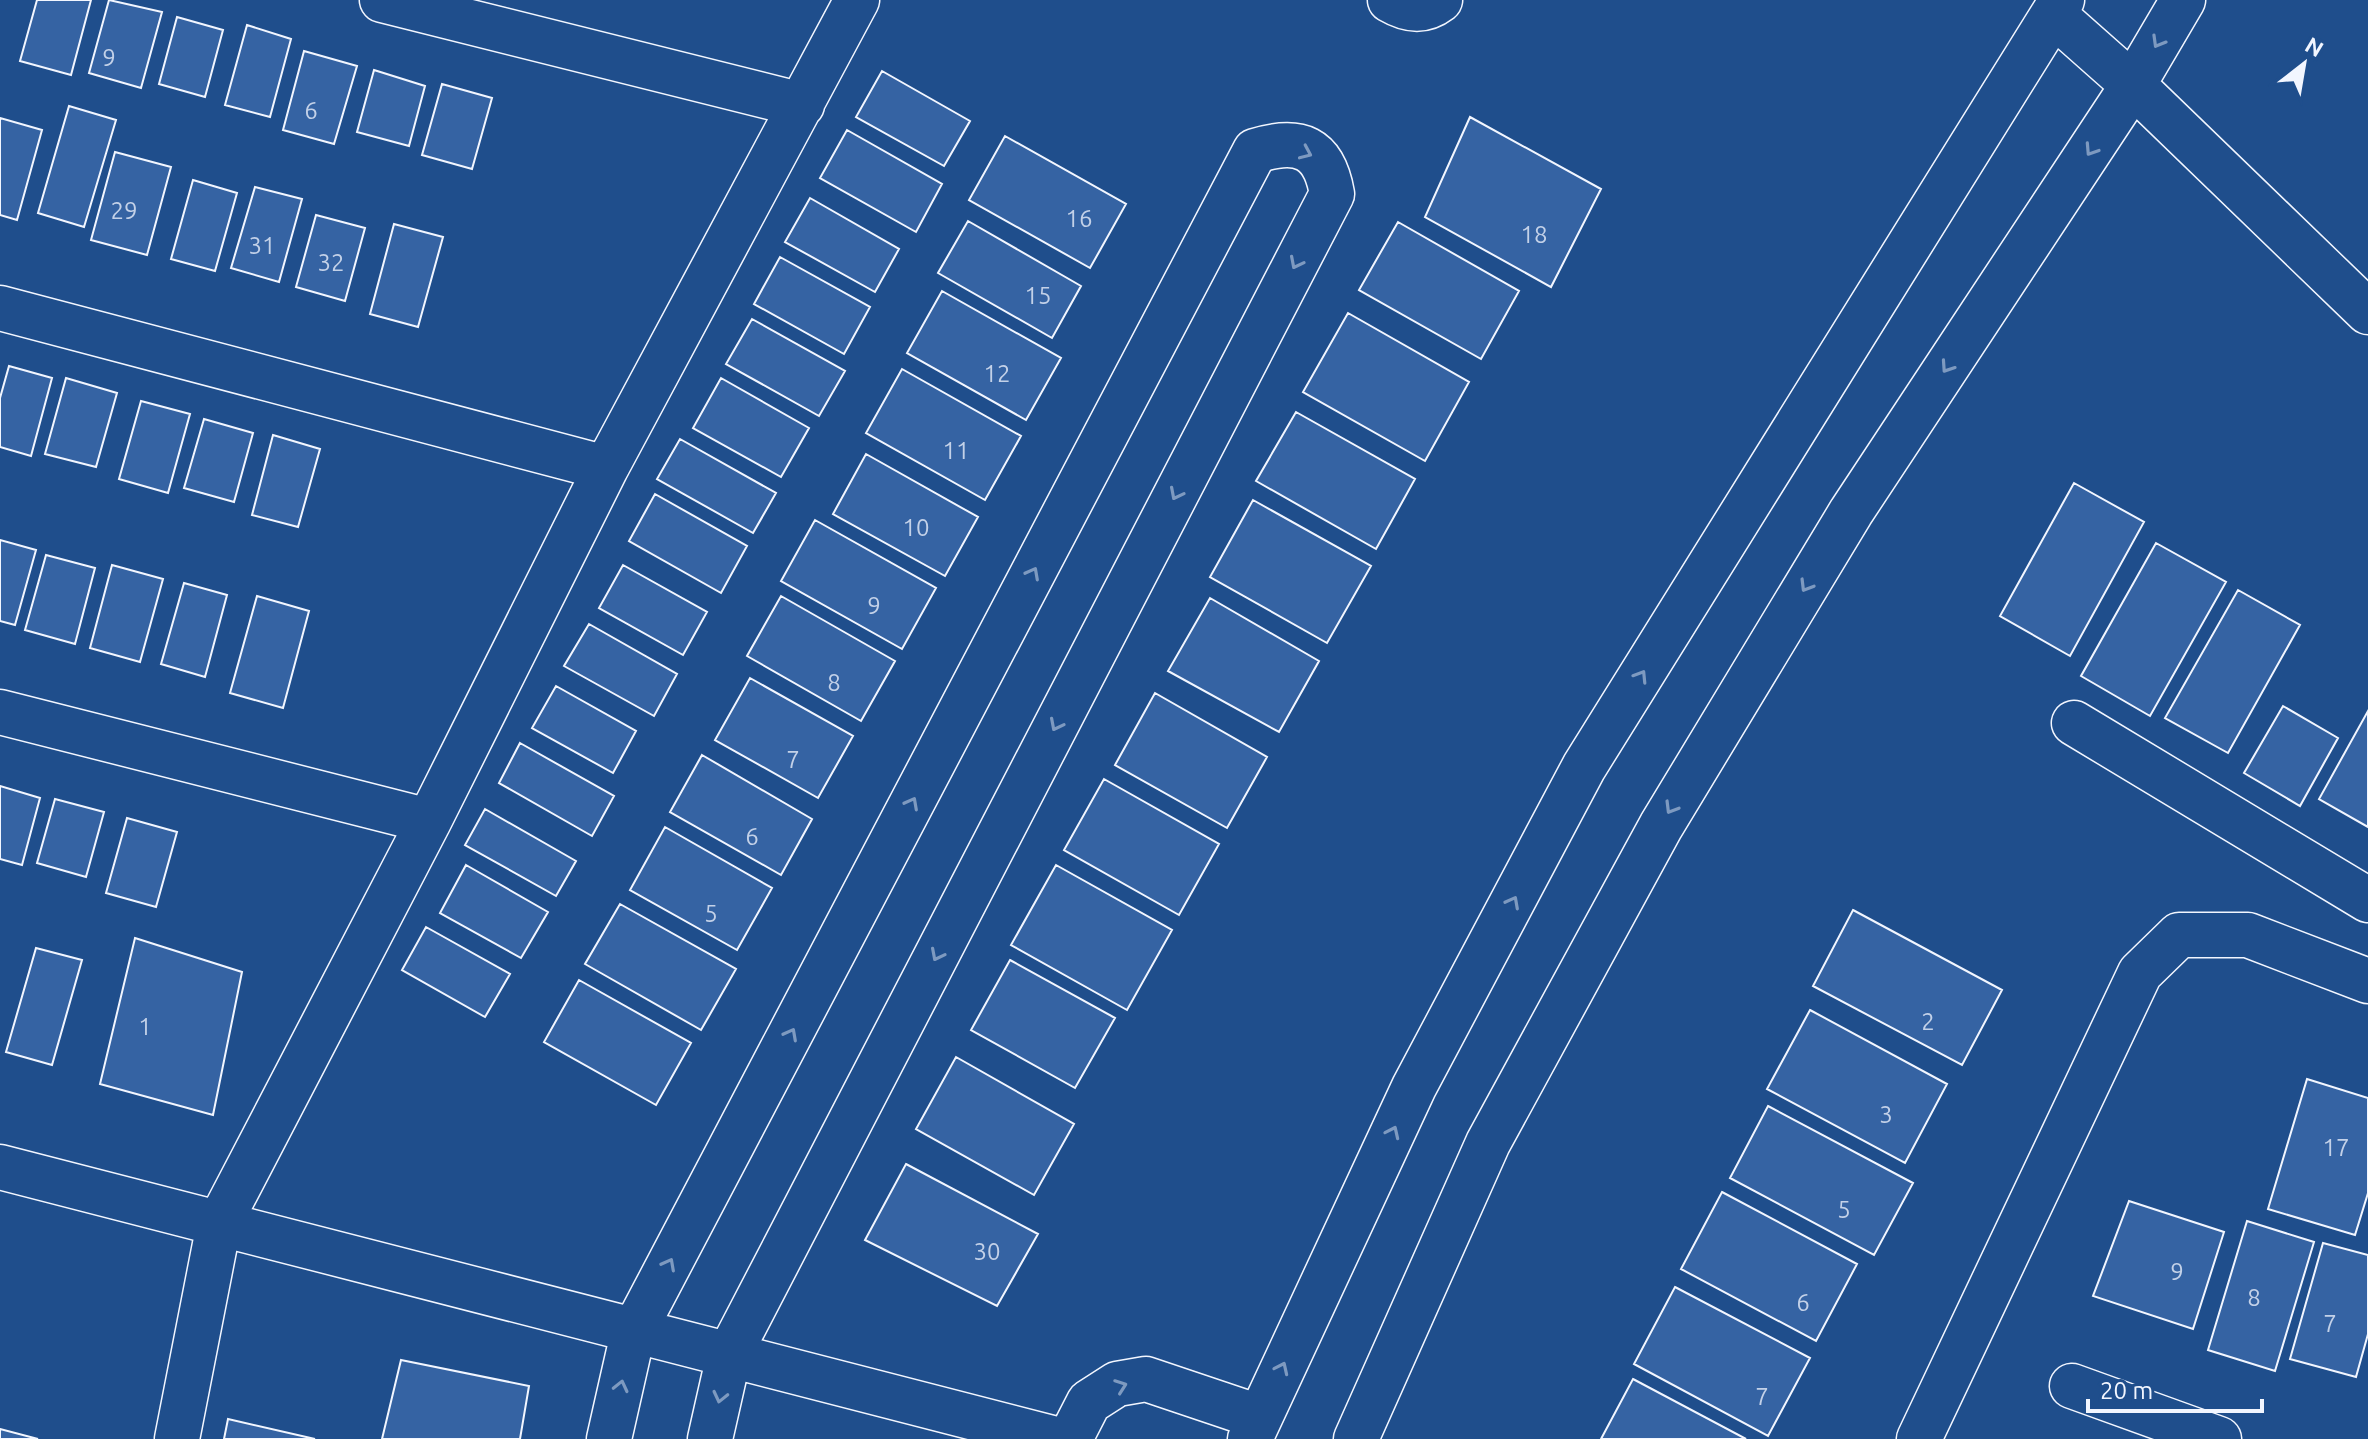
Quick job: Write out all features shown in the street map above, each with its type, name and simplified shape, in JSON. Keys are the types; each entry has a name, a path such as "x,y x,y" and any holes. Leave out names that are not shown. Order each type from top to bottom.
{"street":[{"path":"382,0 802,105"},
{"path":"177,1439 219,1224 429,821 606,468 857,0"},
{"path":"1390,0 1403,8 1420,9 1440,0"},
{"path":"1356,1439 1488,1143 1661,826 1851,512 2133,85 2183,0"},
{"path":"1070,1439 1089,1402 1117,1384 1146,1379 1255,1428 1414,1087 1584,767 2058,7 2133,85 2368,312"},
{"path":"609,1439 633,1333 1255,151 1278,144 1309,150 1327,165 1332,194 729,1355 710,1439"},
{"path":"0,308 606,468"},
{"path":"0,712 429,821"},
{"path":"2074,723 2368,900"},
{"path":"1919,1439 2140,973 2179,935 2248,935 2368,981"},
{"path":"0,1167 633,1333 1056,1439"},
{"path":"2072,1386 2219,1439"}],"building":[{"path":"37,0 91,0 71,75 20,61"},
{"path":"109,0 162,12 141,88 89,73"},
{"path":"177,17 223,30 205,97 159,84"},
{"path":"247,25 291,39 270,117 225,105"},
{"path":"304,51 357,66 334,144 283,130"},
{"path":"374,70 425,86 409,146 357,132"},
{"path":"882,71 970,121 944,166 856,117"},
{"path":"442,84 492,98 472,169 422,155"},
{"path":"69,106 116,120 84,227 38,213"},
{"path":"1470,117 1601,189 1551,287 1425,217"},
{"path":"0,118 42,130 17,220 0,215"},
{"path":"847,130 942,184 916,232 820,178"},
{"path":"1005,136 1126,204 1090,268 969,200"},
{"path":"115,152 171,167 147,255 91,240"},
{"path":"193,180 237,193 215,271 171,259"},
{"path":"255,187 302,199 279,282 231,268"},
{"path":"810,198 899,249 875,292 785,242"},
{"path":"316,215 365,228 345,301 296,287"},
{"path":"968,221 1081,286 1052,338 938,273"},
{"path":"1398,222 1519,291 1481,359 1359,290"},
{"path":"394,224 443,237 418,327 370,314"},
{"path":"780,257 870,307 844,354 754,304"},
{"path":"942,291 1061,358 1026,420 907,353"},
{"path":"1348,313 1469,382 1425,461 1303,392"},
{"path":"752,319 845,371 819,416 726,364"},
{"path":"9,366 52,378 31,456 0,447 0,398"},
{"path":"902,369 1021,436 985,500 866,433"},
{"path":"66,378 117,393 96,467 45,454"},
{"path":"721,378 809,428 781,477 693,428"},
{"path":"141,401 190,414 168,493 119,479"},
{"path":"1296,412 1415,479 1376,549 1256,481"},
{"path":"204,419 253,433 234,502 184,488"},
{"path":"273,435 320,449 298,527 252,515"},
{"path":"680,439 776,493 753,533 657,479"},
{"path":"866,454 978,517 945,576 833,514"},
{"path":"2074,483 2144,522 2070,656 2000,616"},
{"path":"655,494 747,546 721,593 629,541"},
{"path":"1253,500 1371,566 1327,643 1210,577"},
{"path":"815,520 936,588 902,649 781,581"},
{"path":"0,540 36,550 15,625 0,621"},
{"path":"2156,543 2226,582 2150,716 2081,676"},
{"path":"46,555 95,568 75,644 25,630"},
{"path":"112,565 163,579 140,662 90,648"},
{"path":"623,565 707,612 683,655 599,608"},
{"path":"184,583 227,595 205,677 161,664"},
{"path":"2238,590 2300,625 2228,753 2165,718"},
{"path":"257,596 309,611 283,708 230,693"},
{"path":"781,596 895,661 861,721 747,656"},
{"path":"1210,598 1319,661 1279,732 1168,671"},
{"path":"589,624 677,674 654,716 564,666"},
{"path":"750,678 853,736 818,798 715,740"},
{"path":"556,686 636,731 613,773 532,728"},
{"path":"1155,693 1267,757 1227,828 1115,765"},
{"path":"2283,706 2338,738 2300,806 2244,773"},
{"path":"2368,711 2368,827 2319,799"},
{"path":"520,743 614,796 592,836 499,783"},
{"path":"702,755 812,819 781,875 670,812"},
{"path":"1104,779 1219,844 1179,915 1064,850"},
{"path":"0,786 40,798 22,865 0,859"},
{"path":"55,799 104,812 86,877 37,863"},
{"path":"485,809 576,861 556,896 465,845"},
{"path":"127,818 177,832 156,907 106,893"},
{"path":"665,827 772,888 737,950 630,890"},
{"path":"466,865 548,912 521,958 440,913"},
{"path":"1056,865 1172,930 1127,1010 1011,945"},
{"path":"620,904 736,969 701,1030 585,964"},
{"path":"1853,910 2002,990 1962,1065 1813,986"},
{"path":"426,927 510,974 485,1017 402,970"},
{"path":"135,938 242,972 213,1115 100,1084"},
{"path":"36,948 82,960 52,1065 6,1052"},
{"path":"1010,960 1115,1018 1075,1088 971,1030"},
{"path":"579,980 691,1043 656,1105 544,1042"},
{"path":"1810,1010 1947,1084 1905,1163 1767,1089"},
{"path":"956,1057 1074,1124 1034,1195 916,1129"},
{"path":"2307,1079 2368,1098 2368,1193 2355,1235 2268,1209"},
{"path":"1768,1106 1913,1183 1874,1255 1730,1178"},
{"path":"906,1164 1038,1234 997,1306 865,1240"},
{"path":"1722,1192 1857,1264 1816,1341 1681,1269"},
{"path":"2129,1201 2224,1232 2193,1329 2093,1296"},
{"path":"2247,1221 2314,1242 2275,1371 2208,1350"},
{"path":"2323,1243 2368,1255 2368,1334 2356,1377 2290,1359"},
{"path":"1675,1287 1810,1358 1768,1436 1634,1364"},
{"path":"401,1360 529,1386 520,1439 382,1439"},
{"path":"1633,1379 1746,1439 1601,1439"},
{"path":"228,1419 315,1439 224,1439"},
{"path":"0,1429 38,1439 0,1439"}]}
